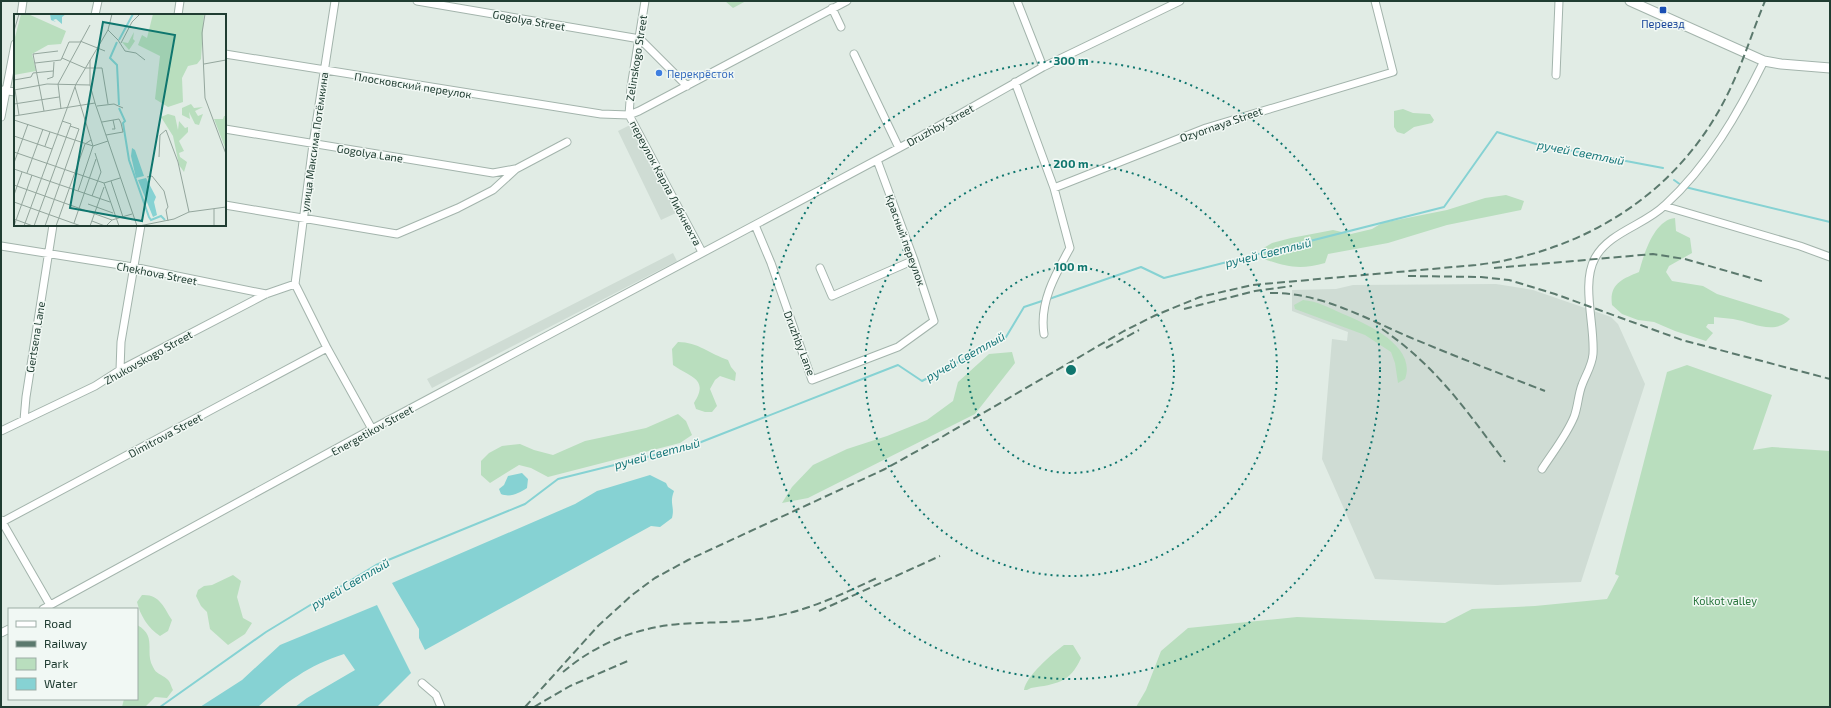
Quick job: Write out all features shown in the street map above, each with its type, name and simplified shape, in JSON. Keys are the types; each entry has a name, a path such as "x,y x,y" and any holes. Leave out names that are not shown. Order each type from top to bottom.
{"street":[{"path":"21,14 23,1"},
{"path":"95,14 98,1"},
{"path":"178,14 180,1"},
{"name":"улица Максима Потёмкина","path":"295,284 313,144 335,1"},
{"name":"Gogolya Street","path":"418,1 640,39"},
{"name":"Zelinskogo Street","path":"629,115 628,102 640,39 645,1"},
{"path":"629,115 847,1"},
{"path":"1017,1 1044,67"},
{"name":"Druzhby Street","path":"702,252 877,160 1044,67 1180,1"},
{"name":"Ozyornaya Street","path":"1054,188 1206,128 1393,72 1375,1"},
{"path":"1556,75 1559,1"},
{"path":"1630,1 1764,61 1830,68"},
{"path":"832,8 841,27"},
{"path":"640,39 687,86"},
{"path":"1,117 3,90 14,48"},
{"name":"Плосковский переулок","path":"226,54 601,114 629,115"},
{"path":"854,54 899,148"},
{"path":"1542,469 1568,430 1574,415 1582,384 1589,370 1593,342 1590,284 1594,259 1608,243 1664,206 1689,179 1734,118 1764,61"},
{"path":"1016,82 1054,188 1070,248 1044,305 1042,322 1044,334"},
{"path":"3,90 14,92"},
{"name":"переулок Карла Либкнехта","path":"629,115 702,252"},
{"name":"Gogolya Lane","path":"226,129 494,173 516,169"},
{"path":"226,205 396,234 458,208 493,190 516,169 567,142"},
{"name":"Красный переулок","path":"877,160 914,260 934,321"},
{"path":"1664,206 1800,246 1830,257"},
{"name":"Druzhby Lane","path":"755,225 771,263 812,380 898,348 934,321"},
{"path":"48,254 53,226"},
{"path":"120,370 121,342 141,226"},
{"name":"Chekhova Street","path":"1,246 133,267 266,294"},
{"name":"Energetikov Street","path":"45,608 372,429 702,252"},
{"name":"Gertsena Lane","path":"24,420 48,254"},
{"path":"820,268 832,296 914,260"},
{"path":"295,284 327,348 372,429"},
{"name":"Zhukovskogo Street","path":"1,431 95,386 120,370 266,294 295,284"},
{"name":"Dimitrova Street","path":"2,521 327,348"},
{"path":"2,521 50,605"},
{"path":"422,683 436,695 440,707"}],"shaded area":[{"path":"632,124 676,213 661,220 618,131"},
{"path":"673,253 677,261 432,388 427,379"},
{"path":"1496,284 1533,290 1611,317 1618,324 1645,384 1581,582 1497,585 1375,579 1322,459 1332,339 1347,341 1348,332 1292,311 1292,290 1336,289 1353,285"}],"green space":[{"path":"725,1 746,1 733,8"},
{"path":"1403,109 1413,113 1430,114 1434,120 1432,123 1414,127 1404,134 1397,132 1394,127 1394,111"},
{"path":"1506,195 1524,201 1521,210 1447,225 1388,243 1328,254 1325,263 1316,265 1294,267 1264,259 1262,249 1272,243 1333,230 1351,234 1372,229 1382,223 1447,210 1485,198"},
{"path":"1675,218 1676,231 1690,238 1692,253 1669,266 1666,272 1672,281 1703,286 1717,294 1782,314 1790,319 1777,327 1770,327 1733,319 1714,317 1714,324 1708,324 1706,327 1713,333 1706,341 1675,331 1654,322 1638,320 1622,314 1612,305 1615,287 1622,280 1639,272 1647,248 1656,231 1668,220"},
{"path":"1303,300 1328,307 1376,330 1388,338 1404,356 1407,367 1405,379 1398,383 1395,363 1391,352 1365,335 1295,309 1294,305"},
{"path":"678,342 698,346 728,360 736,373 735,381 720,376 715,380 710,389 717,406 712,412 705,412 696,409 694,403 700,388 699,383 696,379 673,365 672,349"},
{"path":"1012,352 1015,363 975,414 808,498 782,503 792,487 813,465 847,449 887,436 927,420 953,401 958,382 989,354"},
{"name":"Kolkot valley","path":"1687,365 1772,395 1753,450 1772,447 1830,451 1830,707 1136,707 1146,690 1161,651 1188,628 1297,617 1445,623 1472,609 1535,606 1607,599 1619,576 1615,574 1667,372"},
{"path":"678,414 686,421 692,435 680,443 548,477 531,468 519,465 490,483 481,475 481,461 489,453 502,446 520,444 534,450 553,455 585,441 646,428"},
{"path":"233,575 241,581 237,597 243,618 252,623 245,634 228,645 210,629 207,612 201,606 196,596 198,590 204,586 212,585"},
{"path":"142,595 148,595 157,599 172,620 168,631 160,636 148,625 140,612 137,602"},
{"path":"138,626 143,629 149,639 150,656 154,669 157,673 165,677 170,682 173,690 167,698 155,697 145,707 122,707 124,700 138,700"},
{"path":"1064,645 1073,645 1081,658 1072,673 1061,681 1024,690 1029,678 1034,672"}],"water":[{"path":"522,473 528,479 527,488 512,495 501,494 499,489 504,485 508,476"},
{"path":"650,475 666,483 668,487 674,491 672,499 672,518 660,527 651,526 425,650 419,638 419,629 392,583 575,504 597,491"},
{"path":"377,605 411,673 377,707 295,707 307,698 355,670 344,654 331,658 309,669 278,690 258,707 200,707 242,680 280,645"}],"waterway":[{"name":"ручей Светлый","path":"1049,299 1141,267 1164,278 1444,207 1497,132 1536,144 1663,168"},
{"name":"ручей Светлый","path":"1674,180 1681,185"},
{"name":"ручей Светлый","path":"1685,187 1830,222"},
{"name":"ручей Светлый","path":"160,707 266,632 376,565 525,504 558,479 691,446 898,365 922,381 1006,337 1024,307 1045,300"}],"railway":[{"path":"525,707 598,626 632,595 655,578 688,560 885,469 1124,331 1156,315 1200,297 1252,285 1476,265 1514,258 1551,248 1586,234 1619,215 1649,193 1677,168 1701,138 1722,105 1740,67 1765,1"},
{"path":"1494,268 1653,254 1685,259 1765,282"},
{"path":"1408,276 1481,277 1509,280 1555,294 1682,340 1830,379"},
{"path":"1184,309 1255,291 1292,286"},
{"path":"1270,293 1308,297 1344,308 1430,346 1545,391"},
{"path":"1382,329 1419,358 1450,390 1505,462"},
{"path":"1106,348 1139,330"},
{"path":"819,611 940,556"},
{"path":"563,672 589,653 617,639 647,629 679,624 744,621 781,615 823,602 877,578"},
{"path":"534,707 570,686 630,660"}],"place":[{"name":"Переезд","path":"1663,10"},
{"name":"Перекрёсток","path":"659,73"}]}
